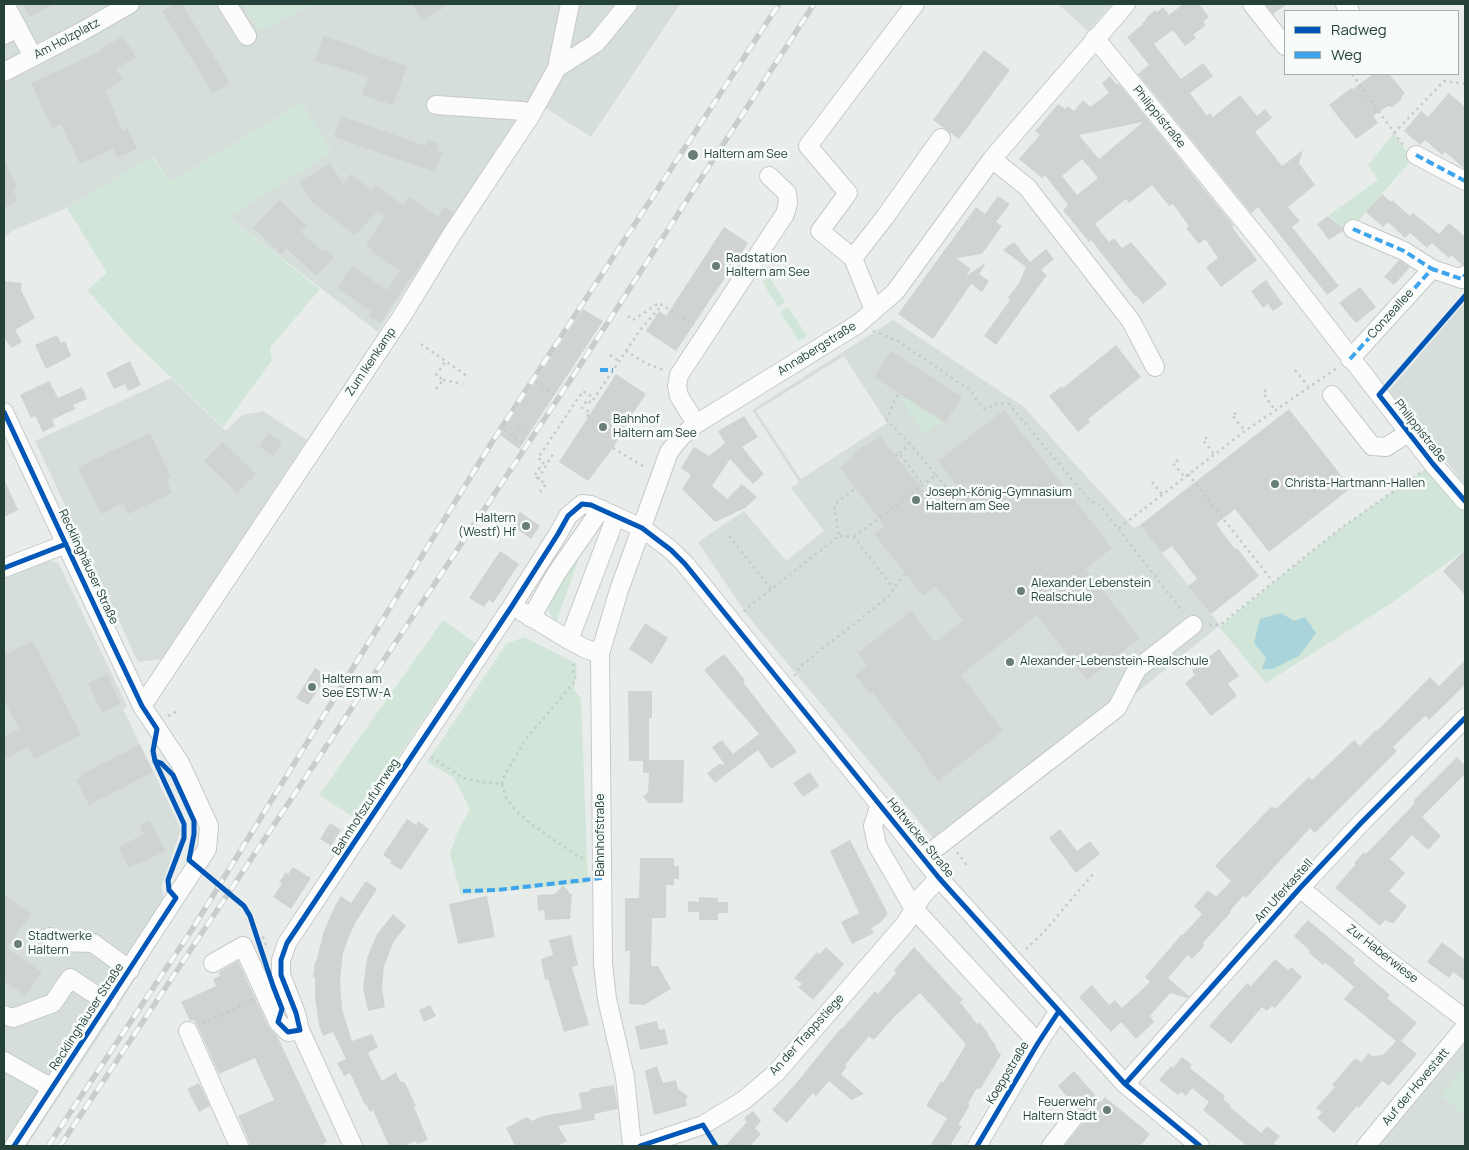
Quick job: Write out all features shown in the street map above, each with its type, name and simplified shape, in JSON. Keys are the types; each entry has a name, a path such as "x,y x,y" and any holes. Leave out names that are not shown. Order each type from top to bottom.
{"street":[{"path":"5,4 11,32 33,57"},
{"name":"Am Holzplatz","path":"4,72 82,32 130,4"},
{"path":"227,4 247,36"},
{"name":"Zum Ikenkamp","path":"142,706 402,316 452,234 531,115 557,68 570,4"},
{"path":"557,68 596,43 628,4"},
{"path":"874,310 853,258 820,231 848,193 808,146 915,4"},
{"name":"Annabergstraße","path":"642,528 669,452 681,437 696,424 858,324 895,292 992,159 1126,4"},
{"path":"1252,4 1284,45"},
{"name":"Philippistraße","path":"1095,38 1266,248 1408,433 1465,501"},
{"path":"436,105 523,111 531,115"},
{"path":"853,258 941,138"},
{"path":"1416,155 1465,181"},
{"path":"992,159 1027,187 1132,321 1155,367"},
{"path":"696,424 679,396 677,386 679,375 785,214 788,203 787,193 769,176"},
{"path":"1353,230 1404,251 1432,269 1462,279 1465,275"},
{"name":"Conzeallee","path":"1350,358 1432,269"},
{"path":"1332,395 1372,446 1386,446 1408,433"},
{"name":"Recklinghäuser Straße","path":"4,412 142,706 180,763 209,826 207,849 14,1146"},
{"name":"Bahnhofszufuhrweg","path":"300,1030 296,1013 281,976 281,960 287,943 512,606 568,516 582,504 591,505 608,513"},
{"path":"532,618 556,574 608,513"},
{"path":"569,640 608,513"},
{"name":"Holtwicker Straße","path":"608,513 642,528 671,550 685,564 939,878 1125,1084 1200,1146"},
{"name":"Bahnhofstraße","path":"632,1146 625,1077 608,999 603,964 600,654 619,590 642,528"},
{"path":"4,568 66,544"},
{"path":"512,606 569,640 600,654"},
{"path":"923,858 1117,708 1137,669 1193,625"},
{"name":"Am Uferkastell","path":"1125,1084 1300,888 1465,718"},
{"name":"Holtwicker Straße","path":"880,804 872,826 877,845 914,909 1038,1043"},
{"name":"An der Trappstiege","path":"640,1146 703,1125 744,1100 776,1073 905,924 922,896 939,878"},
{"name":"Zur Haberwiese","path":"1300,888 1382,956 1465,1019"},
{"path":"50,937 61,942 94,944 130,970"},
{"path":"213,963 243,946 278,1022 288,1032 300,1030 353,1146"},
{"path":"4,1015 13,1018 53,1003 70,978 108,1003"},
{"name":"Koeppstraße","path":"984,1144 1038,1043 1059,1012"},
{"name":"Auf der Hovestatt","path":"1366,1146 1465,1027"},
{"path":"188,1031 239,1146"},
{"path":"4,1061 52,1088"},
{"path":"1051,1146 1074,1117"}],"path":[{"path":"1353,75 1412,159 1416,155"},
{"path":"1394,133 1444,80 1465,84"},
{"path":"628,316 634,320 659,303 706,333"},
{"path":"589,416 586,415 588,411 582,408 587,400 591,403 640,330 662,305"},
{"path":"858,324 898,341 971,391 978,403 985,409 999,402 1009,404 1090,501 1099,504 1119,528 1193,625 1220,625 1341,528 1433,464"},
{"path":"421,344 468,376"},
{"path":"626,350 647,364 679,375"},
{"path":"610,355 619,361"},
{"path":"1119,528 1184,476 1245,431 1350,358"},
{"path":"446,361 436,375 443,380 463,384"},
{"path":"1295,370 1308,386"},
{"path":"436,389 443,380"},
{"path":"536,382 555,395"},
{"path":"538,458 581,390 594,398"},
{"path":"1266,390 1262,393 1275,410"},
{"path":"900,393 895,399 888,420 957,501"},
{"path":"1236,412 1232,415 1245,431"},
{"path":"513,436 521,424"},
{"path":"504,430 523,443"},
{"path":"1207,437 1203,440 1214,454"},
{"path":"896,456 910,444"},
{"path":"613,448 652,472 660,474"},
{"path":"538,478 555,451"},
{"path":"899,453 923,485"},
{"path":"535,456 544,462 534,476 546,484 540,492"},
{"path":"1178,460 1174,464 1184,476"},
{"path":"1188,474 1274,583"},
{"path":"736,626 746,608 839,536 854,537 936,475"},
{"path":"1152,482 1162,494"},
{"path":"839,536 834,505 856,488"},
{"path":"729,536 771,589"},
{"path":"854,537 893,588"},
{"path":"785,686 803,664 888,597 893,588 906,574"},
{"path":"574,660 573,670 576,680 526,739 503,778 502,784 506,798 516,811 531,824 579,857 602,862"},
{"path":"417,748 463,778 502,784"},
{"path":"1013,960 1043,933 1093,874"},
{"path":"256,937 263,937 266,945 274,942"},
{"path":"188,1031 264,994"}],"shaded area":[{"path":"4,4 680,4 591,137 530,98 378,332 228,217 331,152 302,103 170,182 153,156 67,208 14,230 4,237"},
{"path":"1058,4 1112,4 1088,31"},
{"path":"1465,302 1465,486 1417,422 1389,391"},
{"path":"893,320 1024,407 1134,528 1140,525 1220,625 943,850 747,615 698,542 744,511 786,561 824,531 791,488 799,482 752,410","holes":["844,356 887,423 801,479 756,411"]},
{"path":"171,378 226,431 242,415 263,411 307,440 163,659 138,662 35,441"},
{"path":"45,561 53,561 59,564 127,706 123,709 181,829 162,885 163,898 179,909 27,1146 4,1146 4,578"},
{"path":"1465,1043 1465,1146 1377,1146"}],"green space":[{"path":"243,4 312,4 260,31"},
{"path":"302,103 332,152 228,217 320,289 270,348 272,360 223,427 132,340 87,290 107,273 67,208 152,156 170,182"},
{"path":"1394,133 1412,159 1348,233 1329,215 1378,180 1368,165"},
{"path":"768,274 785,302 778,307 763,283"},
{"path":"788,307 807,336 799,341 780,312"},
{"path":"903,396 945,423 932,426 926,435 927,440 901,399"},
{"path":"1433,464 1465,501 1465,550 1390,604 1266,683 1219,627 1341,528"},
{"path":"583,546 556,623 549,612 548,603"},
{"path":"443,620 475,643 356,819 319,795"},
{"path":"524,637 577,664 574,690 581,698 588,883 461,895 450,854 457,833 470,809 454,778 427,762 506,644"},
{"path":"1465,1067 1465,1116 1441,1096"}],"water":[{"path":"1281,613 1294,621 1305,617 1316,633 1299,656 1273,669 1262,669 1266,658 1254,643 1260,619"}],"building":[{"path":"22,4 54,4 30,17"},
{"path":"174,4 182,4 230,83 213,93 162,11"},
{"path":"412,4 451,4 422,20"},
{"path":"1183,4 1199,4 1209,17 1203,22 1206,25 1193,35 1196,38 1185,46 1173,30 1154,44 1181,79 1203,63 1208,69 1213,76 1190,93 1207,116 1210,113 1213,117 1240,95 1257,116 1265,109 1272,118 1255,132 1282,166 1303,150 1299,163 1315,185 1288,207 1300,221 1292,227 1339,286 1327,295 1258,207 1251,213 1138,74 1149,65 1127,37 1143,24 1145,19 1155,10 1157,12 1163,7 1169,15"},
{"path":"1265,4 1287,4 1273,14"},
{"path":"123,36 136,57 116,69 123,80 105,91 123,131 128,129 137,149 117,158 113,149 80,164 61,124 52,128 31,83 101,51 100,49"},
{"path":"323,36 407,66 393,105 362,95 368,77 315,61"},
{"path":"984,50 1010,70 959,139 933,120"},
{"path":"1372,75 1390,75 1405,93 1401,100 1392,107 1388,106 1373,116 1378,123 1356,139 1329,105 1351,88 1353,89"},
{"path":"1110,76 1116,84 1120,85 1234,226 1232,227 1257,260 1221,287 1206,267 1218,258 1205,239 1199,244 1186,228 1189,226 1173,204 1169,206 1152,185 1129,203 1126,199 1095,224 1109,242 1114,238 1122,248 1131,242 1167,284 1143,304 1091,240 1089,242 1063,210 1068,205 1045,175 1042,178 1019,159 1040,135 1035,131 1058,104 1065,109 1068,106 1074,111 1083,100 1090,107 1109,93 1102,83","holes":["1143,122 1099,159 1079,135","1082,159 1098,178 1077,195 1062,176"]},
{"path":"1449,93 1465,107 1465,169 1445,152 1442,155 1425,140 1420,145 1404,131 1421,111 1428,117"},
{"path":"341,116 426,146 428,140 439,144 437,150 443,152 435,172 334,137"},
{"path":"4,159 17,187 13,189 18,201 4,208"},
{"path":"330,163 343,184 351,174 372,191 376,185 403,206 409,197 438,217 445,207 454,213 380,323 369,316 372,312 337,288 352,266 387,290 400,271 372,252 373,250 366,245 385,216 378,211 355,235 311,201 299,182"},
{"path":"1382,194 1410,216 1413,213 1439,234 1449,223 1465,237 1465,265 1462,265 1451,255 1449,258 1432,243 1427,248 1410,233 1405,238 1388,222 1383,227 1366,212"},
{"path":"998,196 1010,204 996,222 1002,226 982,254 956,258 971,269 966,276 984,264 979,274 989,281 982,292 971,284 933,339 898,314 976,207 985,214"},
{"path":"279,200 307,226 301,232 323,252 325,250 334,257 316,276 286,248 281,254 253,228"},
{"path":"1328,216 1343,228 1343,231 1329,240 1317,224"},
{"name":"Radstation Haltern am See","path":"724,227 748,243 676,351 646,331 659,311 666,316"},
{"path":"1014,242 1030,262 1046,249 1054,259 1041,270 1047,275 996,345 984,336 1010,300 1008,298 1019,283 1026,267 1003,250"},
{"path":"1399,260 1410,267 1394,285 1384,277"},
{"path":"1266,280 1283,304 1273,311 1268,304 1263,308 1251,291"},
{"path":"4,281 22,283 21,290 35,318 15,330 22,342 11,348 4,337"},
{"path":"1360,287 1376,307 1356,323 1339,303"},
{"path":"583,309 603,321 519,449 500,435"},
{"path":"57,335 61,343 65,341 71,356 46,369 35,345"},
{"path":"1116,345 1141,377 1088,419 1090,422 1078,432 1049,396 1062,386 1063,388"},
{"path":"891,351 962,397 945,423 874,377"},
{"path":"130,361 141,385 128,391 125,384 114,389 106,373"},
{"name":"Bahnhof Haltern am See","path":"616,374 646,394 617,437 619,438 613,448 588,481 559,462"},
{"path":"49,381 58,398 82,387 87,399 73,405 75,409 52,420 55,426 43,432 35,416 31,418 20,395"},
{"name":"Christa-Hartmann-Hallen","path":"1289,409 1351,488 1269,552 1235,509 1216,524 1259,576 1211,614 1188,586 1197,579 1172,546 1162,553 1140,525"},
{"name":"Alexander Lebenstein Realschule","path":"1004,410 1112,548 1086,569 1140,638 1087,680 1037,615 961,675 1003,731 938,781 872,692 870,694 855,675 867,665 858,653 911,611 935,642 963,621 936,586 923,596 874,534 885,526 840,468 864,445 866,447 880,436 943,513 964,495 938,461"},
{"path":"744,416 758,437 742,447 764,474 753,484 730,459 712,486 727,499 742,484 757,497 745,508 715,522 682,489 691,475 681,468 694,447 709,456 725,443 718,431"},
{"path":"150,433 171,477 166,479 172,493 128,514 123,503 101,514 78,467"},
{"path":"268,433 282,442 273,456 259,446"},
{"path":"223,442 256,474 237,493 204,461"},
{"path":"4,479 18,510 4,517"},
{"name":"Haltern (Westf) Hf","path":"520,512 540,526 531,539 511,525"},
{"path":"1465,550 1465,595 1443,571"},
{"path":"500,551 519,564 493,603 489,600 484,607 469,598"},
{"path":"645,623 668,638 652,664 629,649"},
{"path":"33,641 81,735 34,759 28,747 4,760 4,737 19,729 4,700 4,655"},
{"path":"1219,649 1239,676 1228,684 1237,696 1211,716 1185,683 1195,675 1192,670"},
{"path":"724,654 797,752 771,769 758,750 715,783 707,773 719,764 725,765 712,747 722,740 733,754 759,734 704,670"},
{"path":"1465,660 1465,685 1429,720 1425,716 1393,747 1397,751 1315,833 1310,828 1246,898 1243,896 1203,943 1204,946 1197,954 1192,959 1188,955 1168,978 1189,996 1188,998 1170,993 1150,1016 1154,1022 1136,1039 1121,1022 1111,1032 1079,997 1092,985 1109,1005 1115,1000 1122,1008 1150,982 1145,977 1202,914 1194,906 1208,890 1216,897 1231,881 1215,866 1265,813 1271,807 1277,808 1309,777 1312,780 1354,740 1360,746 1430,677 1439,686"},
{"name":"Haltern am See ESTW-A","path":"315,668 327,676 308,705 296,698"},
{"path":"107,674 121,704 102,713 88,683"},
{"path":"628,691 652,691 652,718 649,718 649,760 684,760 683,803 649,803 643,797 648,792 649,773 643,773 643,761 629,761"},
{"path":"140,745 153,772 89,805 76,780 84,773"},
{"path":"1457,757 1465,766 1465,774 1422,817 1441,836 1428,850 1412,835 1390,859 1405,873 1389,891 1407,906 1393,924 1385,920 1380,926 1335,888 1364,852 1366,854 1415,803 1413,801"},
{"path":"810,772 819,786 803,797 793,783"},
{"path":"407,819 416,825 418,821 429,829 401,870 390,863 392,861 383,855"},
{"path":"150,820 166,851 129,868 118,847 144,834 139,826"},
{"path":"330,823 341,830 331,846 320,839"},
{"path":"1060,829 1077,851 1090,841 1100,854 1076,873 1049,838"},
{"path":"850,840 888,914 880,923 871,928 874,933 852,944 841,922 859,913 830,851"},
{"path":"640,858 674,858 674,866 679,866 679,879 674,879 674,885 666,885 666,918 652,918 651,966 658,966 671,989 644,1005 629,1004 630,951 625,951 625,898 639,898"},
{"path":"293,867 311,878 291,909 273,897 282,884 279,882 286,872 288,874"},
{"path":"366,881 377,889 357,920 343,953 340,981 342,1009 352,1041 372,1034 378,1047 368,1053 382,1081 396,1072 400,1081 405,1083 416,1106 414,1107 428,1140 417,1144 416,1141 404,1146 389,1146 373,1110 370,1112 365,1105 350,1073 344,1076 337,1063 346,1059 333,1032 323,1036 319,1025 315,997 315,977 313,977 315,962 324,931 341,896 351,903"},
{"path":"563,885 569,894 572,894 570,919 545,920 544,910 538,911 537,895 555,894"},
{"name":"Stadtwerke Haltern","path":"4,895 31,914 7,948 42,972 25,996 4,981"},
{"path":"487,896 495,937 458,944 449,904"},
{"path":"699,897 718,898 718,902 728,902 728,913 718,913 718,920 699,920 699,912 688,912 688,901 699,902"},
{"path":"393,914 406,926 394,941 384,966 382,988 385,1007 368,1011 363,988 367,958 377,934"},
{"path":"1308,920 1355,960 1353,963 1390,995 1387,998 1417,1023 1401,1041 1417,1054 1389,1086 1382,1081 1334,1133 1317,1118 1322,1112 1316,1108 1335,1087 1332,1085 1355,1058 1361,1062 1369,1053 1372,1056 1383,1055 1396,1041 1344,999 1354,987 1325,963 1323,965 1294,936"},
{"path":"571,935 578,965 572,967 589,1025 564,1032 548,979 545,980 541,959 553,955 549,940"},
{"path":"1442,942 1465,960 1465,981 1453,972 1449,978 1427,962"},
{"path":"826,947 844,964 813,1000 798,987 802,984 794,978 817,952 820,954"},
{"path":"914,947 963,1000 960,1002 977,1024 979,1022 988,1033 1001,1055 981,1088 976,1089 968,1104 970,1105 958,1125 962,1126 950,1146 930,1146 947,1118 926,1106 941,1081 943,1083 966,1044 920,993 894,1017 874,1040 869,1036 845,1065 847,1067 841,1074 864,1094 851,1100 829,1081 816,1096 813,1093 787,1123 772,1110 841,1028 875,991 878,994 896,973 894,970"},
{"path":"1275,959 1288,970 1291,967 1302,977 1275,1008 1272,1006 1267,1011 1262,1007 1231,1044 1209,1026 1247,983 1251,986"},
{"path":"238,961 268,1026 277,1036 327,1142 318,1146 251,1146 238,1116 274,1100 255,1058 219,1074 198,1027 194,1020 190,1021 181,1002 216,986 213,979 220,976 219,972"},
{"path":"430,1005 436,1016 424,1022 419,1010"},
{"path":"657,1021 659,1030 665,1029 668,1044 640,1050 635,1026"},
{"path":"1182,1057 1192,1065 1190,1068 1225,1096 1223,1099 1230,1107 1261,1133 1267,1126 1280,1136 1274,1143 1277,1146 1247,1146 1203,1110 1209,1102 1192,1088 1186,1096 1181,1092 1178,1095 1159,1080"},
{"path":"657,1066 663,1083 676,1080 678,1089 688,1096 686,1099 687,1106 654,1115 645,1071"},
{"name":"Feuerwehr Haltern Stadt","path":"1074,1071 1101,1102 1105,1097 1150,1134 1140,1146 1064,1146 1085,1118 1081,1109 1071,1107 1066,1101 1069,1099 1058,1086"},
{"path":"199,1083 210,1106 199,1112 187,1089"},
{"path":"614,1085 618,1109 594,1114 595,1120 558,1126 567,1141 557,1146 515,1146 506,1128 527,1117 532,1121 542,1116 582,1109 579,1093"},
{"path":"753,1111 761,1121 755,1128 761,1134 750,1146 725,1146 747,1122 744,1118"}],"railway":[{"path":"48,1146 193,928 492,442 779,4"},
{"path":"60,1146 577,370 814,4"}],"marked path":[{"path":"1416,155 1465,181"},
{"path":"1353,229 1404,251 1432,269"},
{"path":"1350,359 1432,269 1462,279 1465,275"},
{"path":"600,370 613,370"},
{"path":"463,891 497,890 602,878"}],"cycle path":[{"path":"1465,296 1379,395 1433,464 1465,501"},
{"path":"4,412 142,706 157,729 153,751 155,761 184,824 184,838 168,880 169,890 176,898 14,1146"},
{"path":"155,761 161,763 173,775 194,821 194,834 189,860 244,906 250,916 282,1009 278,1022 288,1032 300,1030 296,1013 281,975 281,960 287,943 512,606 568,516 582,504 591,505 642,528 671,550 685,564 939,878 1125,1084 1200,1146"},
{"path":"4,568 66,544"},
{"path":"1125,1084 1300,888 1465,718"},
{"path":"977,1146 1059,1011"},
{"path":"640,1146 703,1125 716,1146"}],"place":[{"name":"Haltern am See","path":"693,155"},
{"name":"Radstation Haltern am See","path":"716,266"},
{"name":"Bahnhof Haltern am See","path":"603,427"},
{"name":"Christa-Hartmann-Hallen","path":"1275,484"},
{"name":"Joseph-König-Gymnasium Haltern am See","path":"916,500"},
{"name":"Haltern (Westf) Hf","path":"526,526"},
{"name":"Alexander Lebenstein Realschule","path":"1021,591"},
{"name":"Alexander-Lebenstein-Realschule","path":"1010,662"},
{"name":"Haltern am See ESTW-A","path":"312,687"},
{"name":"Stadtwerke Haltern","path":"18,944"},
{"name":"Feuerwehr Haltern Stadt","path":"1107,1110"}]}
